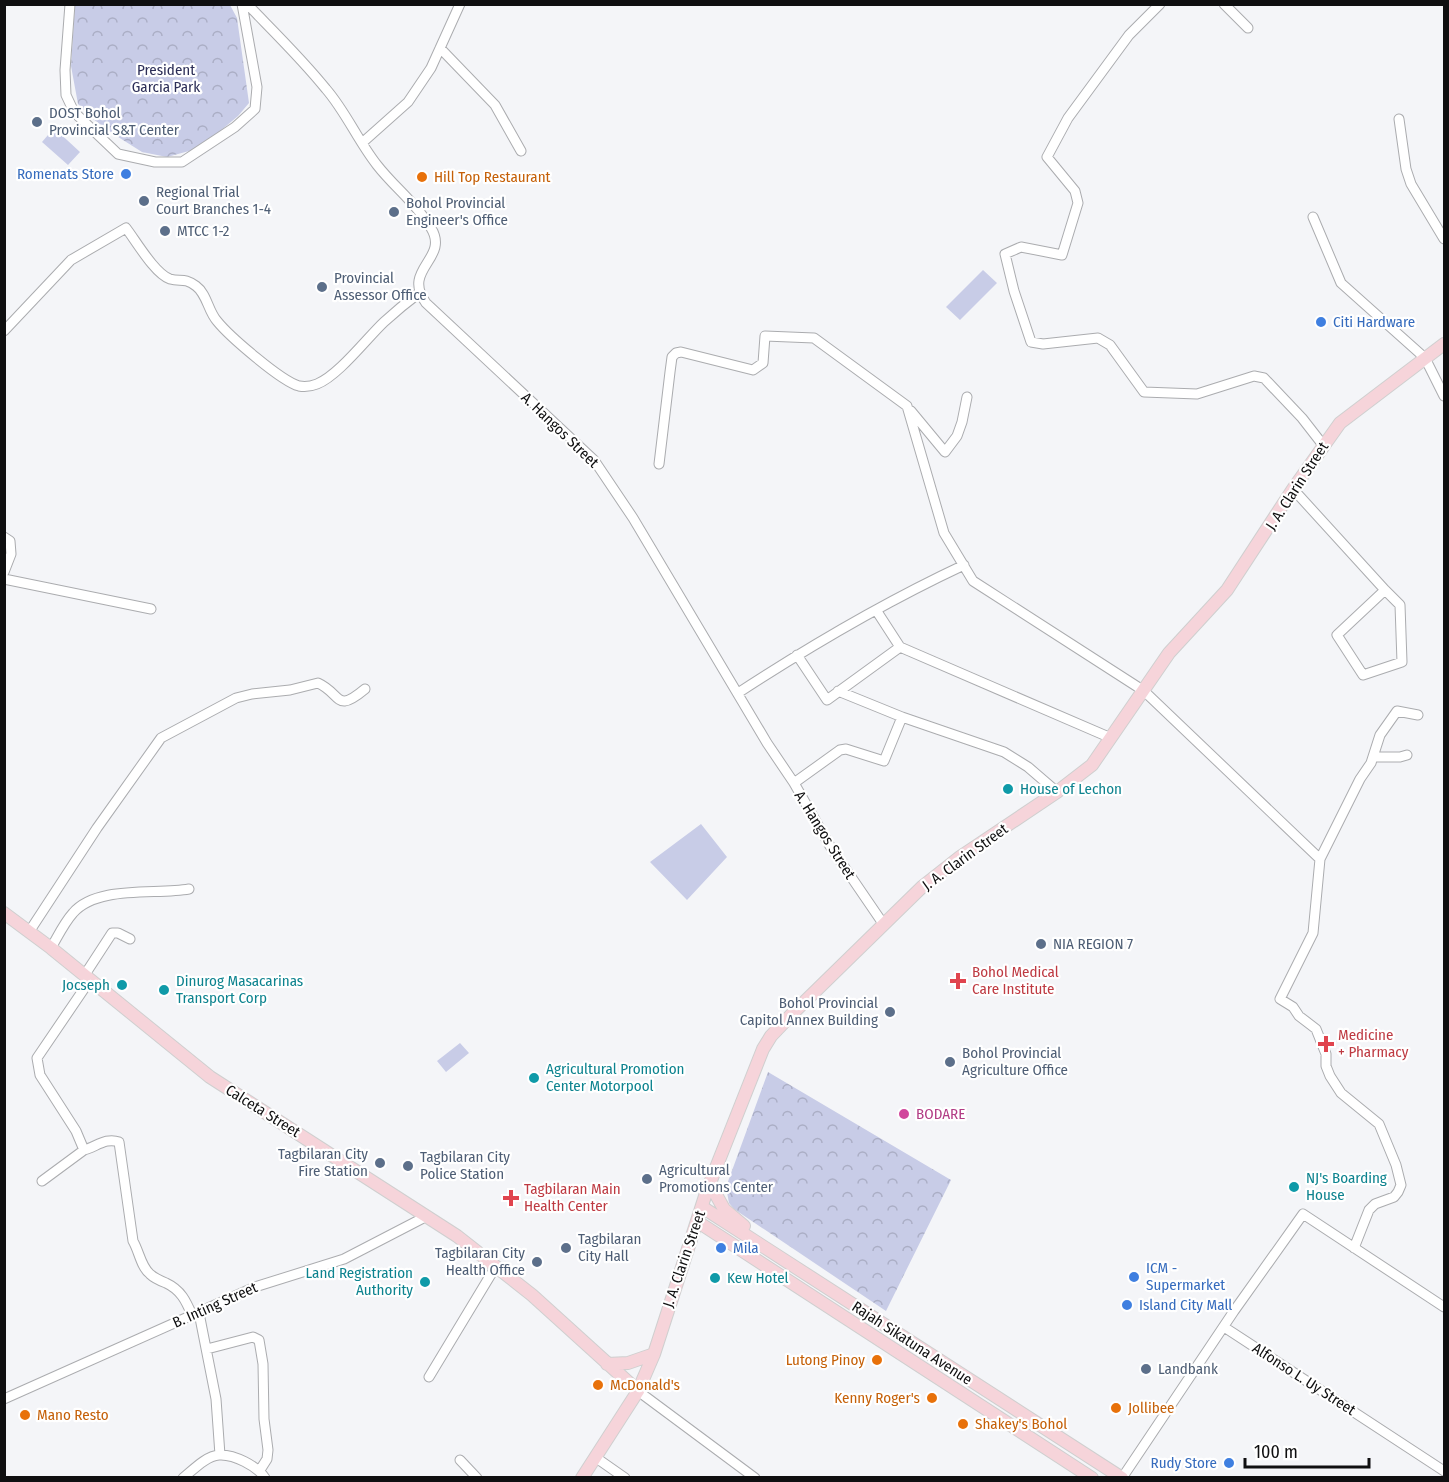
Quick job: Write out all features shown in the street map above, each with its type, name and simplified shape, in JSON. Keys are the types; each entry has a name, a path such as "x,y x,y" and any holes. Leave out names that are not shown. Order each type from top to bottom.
{"main road":[{"name":"J. A. Clarin Street","path":"582,1478 638,1391 654,1354 710,1184 767,1042 797,1009 922,887 960,857 1057,792 1092,765 1169,652 1227,590 1293,489 1340,423 1444,344"},
{"name":"Calceta Street","path":"4,913 51,948 210,1077 457,1236 532,1294 638,1391"},
{"path":"710,1184 724,1209 745,1227 753,1240"},
{"name":"Rajah Sikatuna Avenue","path":"702,1208 1122,1478"},
{"path":"698,1222 1092,1478"},
{"path":"867,1331 874,1318"},
{"path":"607,1364 628,1363 654,1354"}],"street":[{"path":"70,4 65,70 66,95 74,112 118,154 155,162 182,162 235,127 255,109 257,87 242,4"},
{"path":"4,331 71,260 126,228 159,271 171,279 182,278 197,287 204,295 216,320 225,330 267,366 286,380 300,386 320,383 345,363 384,322 419,293 420,275 434,252 436,239 421,214 382,172 327,89 248,4"},
{"path":"362,142 408,102 431,68 460,4"},
{"path":"1160,4 1129,35 1068,118 1047,157 1075,191 1078,203 1062,255 1021,247 1005,254 1014,291 1031,342 1043,344 1098,338 1110,345 1144,392 1197,394 1254,376 1264,378 1302,418 1323,445"},
{"path":"1224,4 1248,28"},
{"path":"440,48 495,105 521,152"},
{"path":"1398,119 1406,169 1411,184 1444,239"},
{"path":"1313,217 1341,283 1425,358 1444,396"},
{"name":"A. Hangos Street","path":"419,293 434,310 594,460 633,518 831,846 884,925"},
{"path":"659,464 672,357 676,353 753,370 763,363 765,336 814,338 907,406 945,452 957,436 967,397"},
{"path":"907,406 944,533 974,581 1144,691 1320,859"},
{"path":"1293,489 1400,605 1402,662 1363,675 1337,635 1385,590"},
{"path":"4,537 10,541 10,554 4,572"},
{"path":"738,693 797,655 876,610 964,565"},
{"path":"4,579 151,609"},
{"path":"876,610 900,647 1111,738"},
{"path":"797,655 827,700 900,647"},
{"path":"29,932 97,828 161,738 220,706 252,694 290,690 318,683 337,698 348,702 365,689"},
{"path":"838,691 902,717 1004,752 1028,767 1057,792"},
{"path":"1354,1248 1369,1209 1375,1204 1394,1197 1398,1192 1401,1185 1396,1165 1379,1125 1341,1093 1330,1076 1326,1065 1326,1054 1316,1029 1299,1016 1293,1007 1280,999 1313,933 1320,859 1373,757 1380,735 1396,711 1418,715"},
{"path":"794,783 840,750 846,749 884,761 902,717"},
{"path":"1373,757 1407,755"},
{"path":"51,948 73,912 82,905 101,897 122,893 171,892 189,889"},
{"path":"84,1150 76,1131 40,1075 36,1058 87,978 112,933 118,933 130,939"},
{"path":"42,1181 84,1150 95,1147 103,1141 116,1140 119,1142 133,1241 149,1274 178,1290 187,1302 195,1314 207,1349 216,1399 220,1455"},
{"path":"1122,1478 1303,1214 1444,1307"},
{"name":"B. Inting Street","path":"5,1398 255,1287 344,1259 427,1216"},
{"path":"429,1377 496,1266"},
{"name":"Alfonso L. Uy Street","path":"1224,1327 1444,1471"},
{"path":"183,1478 204,1461 220,1455 244,1461 262,1474 267,1459 259,1340 253,1337 207,1349"},
{"path":"638,1391 755,1478"},
{"path":"595,1457 625,1478"},
{"path":"460,1460 477,1478"}],"green space":[{"name":"President Garcia Park","path":"75,5 230,5 237,18 249,103 238,116 200,148 167,157 142,152 93,119 78,104 71,66"},
{"path":"54,128 80,152 68,165 42,142"},
{"path":"983,270 997,283 960,320 946,307"},
{"path":"701,824 727,857 687,900 650,862"},
{"path":"460,1043 469,1053 446,1072 437,1061"},
{"path":"768,1072 951,1180 886,1311 734,1209 729,1203 726,1187"}],"place":[{"name":"DOST Bohol Provincial S&T Center","path":"37,122"},
{"name":"Romenats Store","path":"126,174"},
{"name":"Hill Top Restaurant","path":"422,177"},
{"name":"Regional Trial Court Branches 1-4","path":"144,201"},
{"name":"Bohol Provincial Engineer's Office","path":"394,212"},
{"name":"MTCC 1-2","path":"165,231"},
{"name":"Provincial Assessor Office","path":"322,287"},
{"name":"Citi Hardware","path":"1321,322"},
{"name":"House of Lechon","path":"1008,789"},
{"name":"NIA REGION 7","path":"1041,944"},
{"name":"Bohol Medical Care Institute","path":"958,981"},
{"name":"Jocseph","path":"122,985"},
{"name":"Dinurog Masacarinas Transport Corp","path":"164,990"},
{"name":"Bohol Provincial Capitol Annex Building","path":"890,1012"},
{"name":"Medicine + Pharmacy","path":"1326,1044"},
{"name":"Bohol Provincial Agriculture Office","path":"950,1062"},
{"name":"Agricultural Promotion Center Motorpool","path":"534,1078"},
{"name":"BODARE","path":"904,1114"},
{"name":"Tagbilaran City Fire Station","path":"380,1163"},
{"name":"Tagbilaran City Police Station","path":"408,1166"},
{"name":"Agricultural Promotions Center","path":"647,1179"},
{"name":"NJ's Boarding House","path":"1294,1187"},
{"name":"Tagbilaran Main Health Center","path":"511,1198"},
{"name":"Tagbilaran City Hall","path":"566,1248"},
{"name":"Mila","path":"721,1248"},
{"name":"Tagbilaran City Health Office","path":"537,1262"},
{"name":"ICM - Supermarket","path":"1134,1277"},
{"name":"Kew Hotel","path":"715,1278"},
{"name":"Land Registration Authority","path":"425,1282"},
{"name":"Island City Mall","path":"1127,1305"},
{"name":"Lutong Pinoy","path":"877,1360"},
{"name":"Landbank","path":"1146,1369"},
{"name":"McDonald's","path":"598,1385"},
{"name":"Kenny Roger's","path":"932,1398"},
{"name":"Jollibee","path":"1116,1408"},
{"name":"Mano Resto","path":"25,1415"},
{"name":"Shakey's Bohol","path":"963,1424"},
{"name":"Rudy Store","path":"1229,1463"}]}
